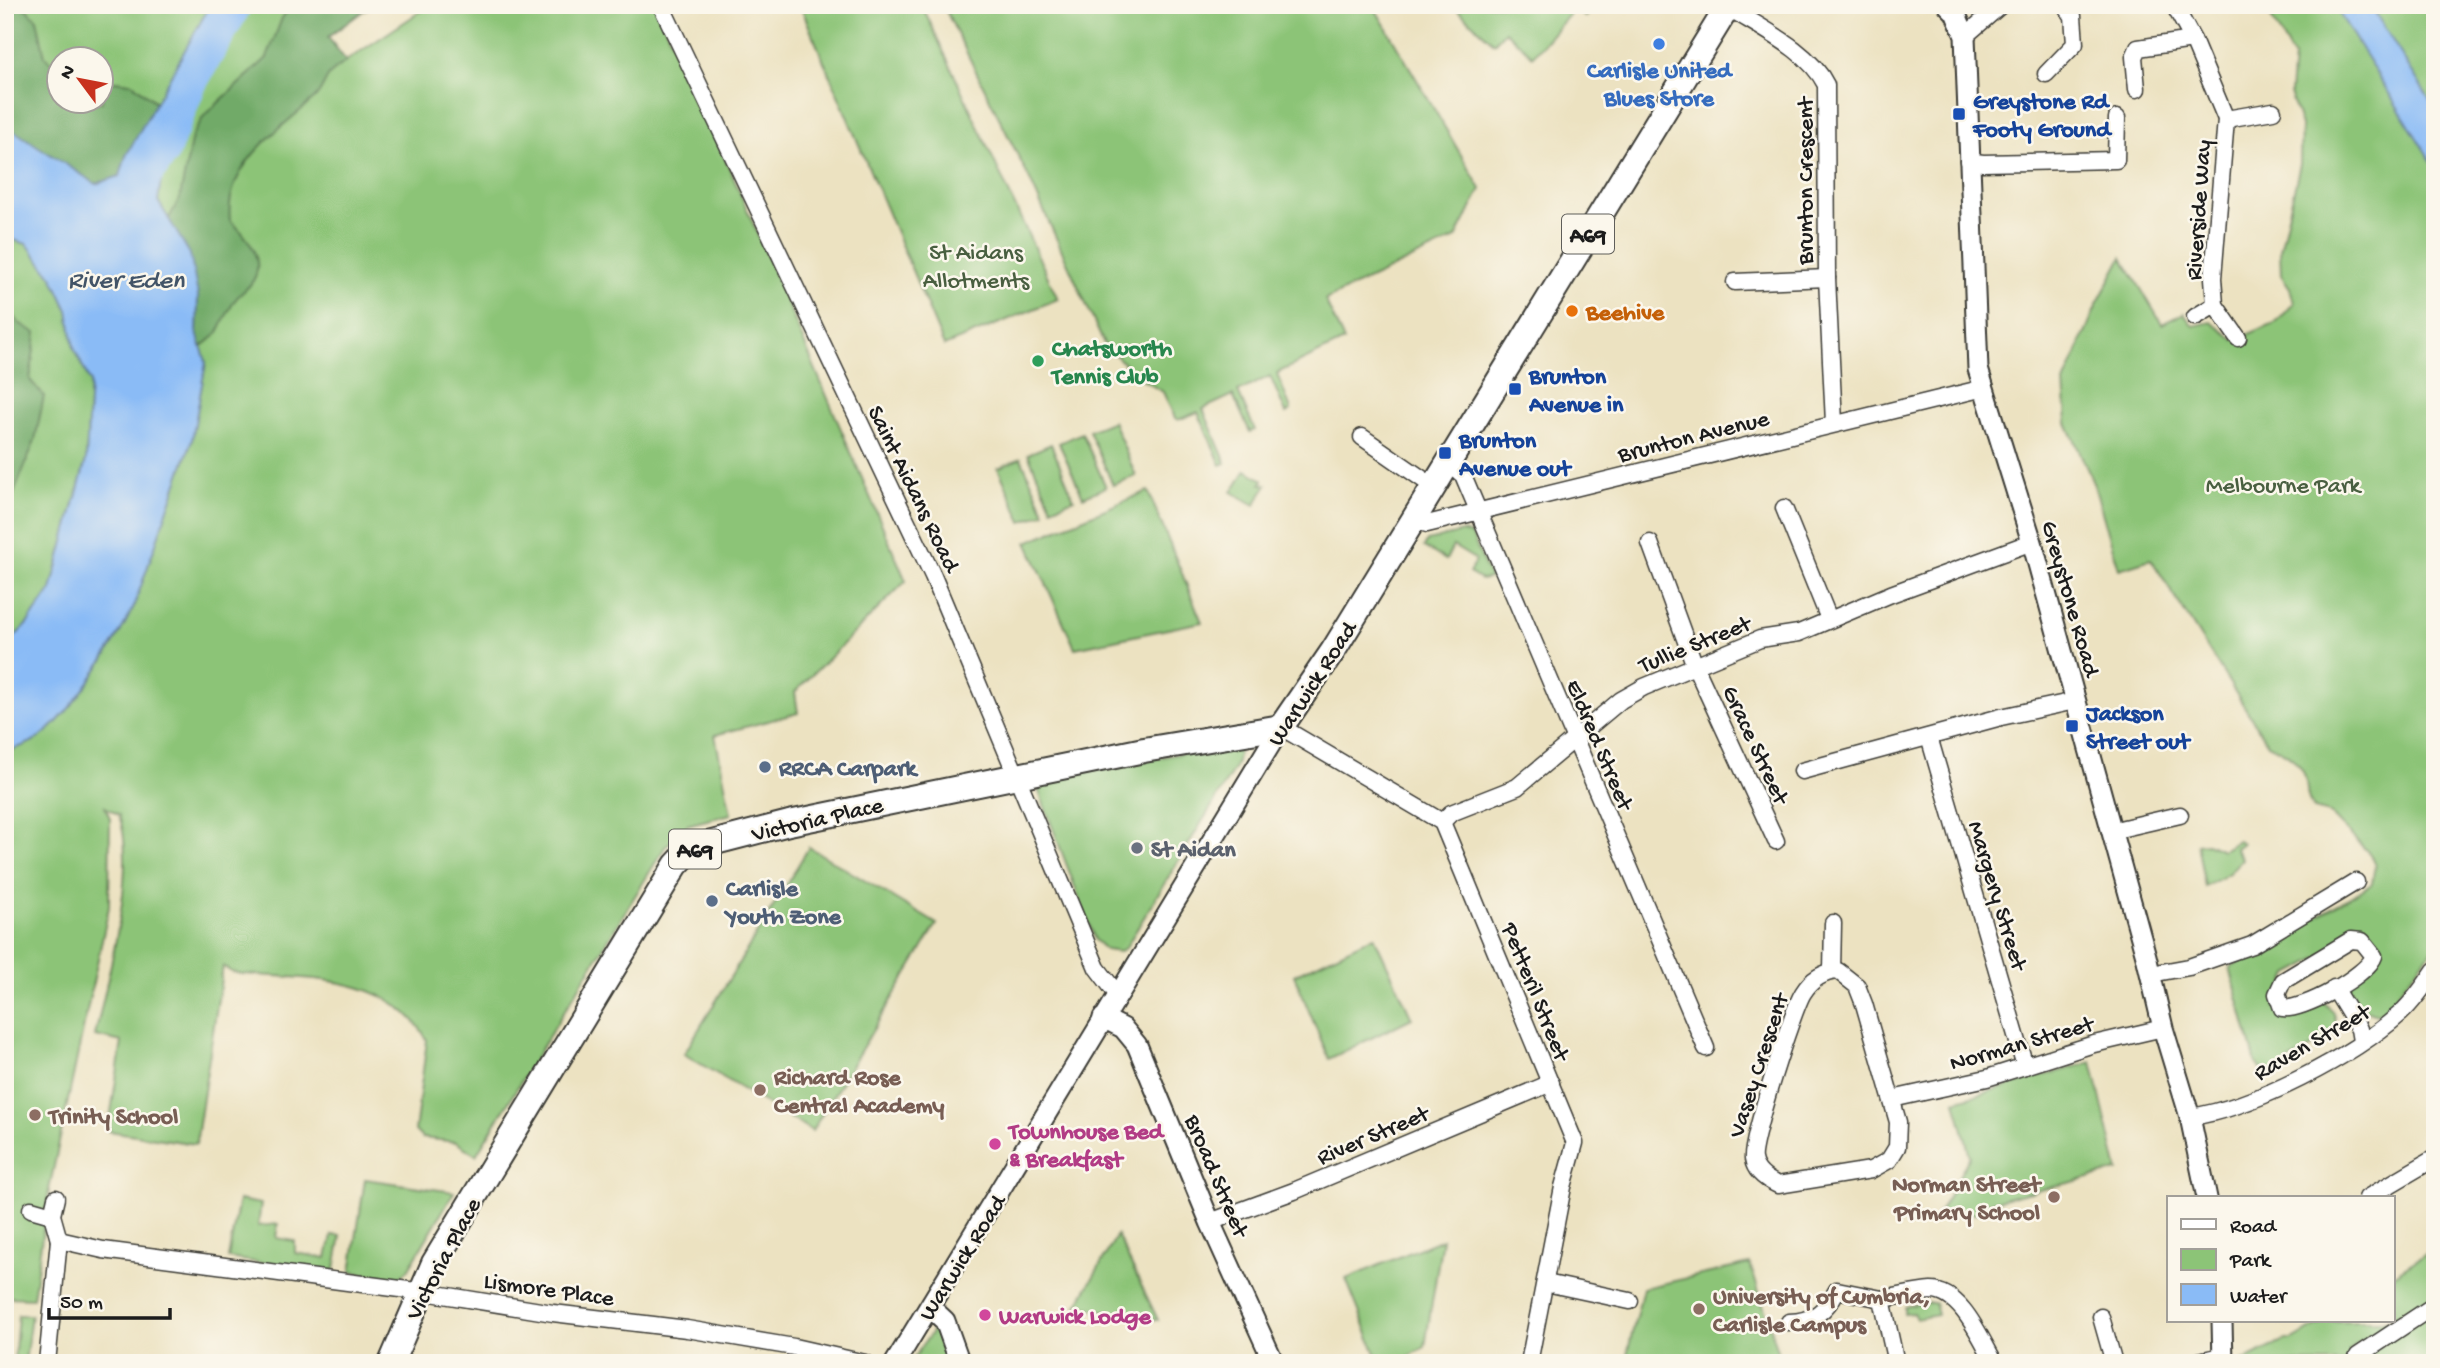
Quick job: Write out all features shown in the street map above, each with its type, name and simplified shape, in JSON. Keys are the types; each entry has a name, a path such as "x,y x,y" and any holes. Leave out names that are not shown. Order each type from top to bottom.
{"main road":[{"name":"Warwick Road","path":"1281,727 1333,652 1728,6"},
{"name":"Victoria Place","path":"391,1363 434,1264 676,865 689,851 777,826 1015,775 1281,727"}],"street":[{"name":"Saint Aidans Road","path":"661,5 933,576 1097,968 1116,994"},
{"name":"Greystone Road","path":"1948,5 1955,12 1965,36 1975,337 1984,388 2032,542 2151,974 2163,1028 2190,1117 2207,1196"},
{"path":"1965,36 2001,5"},
{"path":"2046,74 2075,44 2073,16 2065,5"},
{"name":"Riverside Way","path":"2174,5 2193,40 2226,118 2224,177 2214,249 2215,305 2238,338"},
{"name":"Brunton Crescent","path":"1728,6 1807,60 1820,72 1826,85 1827,278 1834,423"},
{"path":"2137,89 2134,57 2138,48 2193,40"},
{"name":"Riverside Way","path":"2226,118 2273,111"},
{"path":"1968,161 2116,160 2117,118"},
{"name":"Brunton Crescent","path":"1735,282 1827,278"},
{"name":"Riverside Way","path":"2195,317 2215,305"},
{"name":"Brunton Avenue","path":"1414,520 1427,524 1984,388"},
{"path":"1362,437 1434,487"},
{"name":"Eldred Street","path":"1449,464 1460,470 1478,510 1706,1048"},
{"path":"1784,508 1829,619"},
{"name":"Tullie Street","path":"1442,822 1451,813 1517,787 1633,693 1760,639 1799,634 1829,619 2032,542"},
{"name":"Grace Street","path":"1650,543 1696,666 1776,841"},
{"path":"1802,771 2001,717 2075,701"},
{"path":"1281,727 1442,822"},
{"name":"Warwick Road","path":"895,1363 1116,994 1281,727"},
{"name":"Margery Street","path":"1929,737 2025,1066"},
{"path":"2110,831 2180,815"},
{"name":"Petteril Street","path":"1442,822 1575,1143 1529,1363"},
{"path":"2151,974 2189,967 2252,945 2356,882"},
{"path":"1832,971 1833,923"},
{"path":"2351,940 2362,940 2371,949 2374,956 2372,962 2334,988 2295,1009 2282,1008 2277,1002 2277,989 2283,981 2351,940"},
{"name":"Raven Street","path":"2190,1117 2237,1107 2323,1065 2403,1011 2435,970"},
{"name":"Vasey Crescent","path":"1832,971 1844,975 1857,986 1892,1100 1898,1122 1897,1147 1889,1160 1871,1170 1778,1185 1767,1180 1754,1165 1752,1155 1761,1119 1801,995 1820,975 1832,971"},
{"path":"2334,988 2352,1017 2361,1041"},
{"name":"Broad Street","path":"1103,1018 1123,1028 1137,1045 1210,1222 1274,1363"},
{"name":"Norman Street","path":"1892,1100 1987,1079 2094,1044 2163,1028"},
{"name":"River Street","path":"1210,1222 1294,1191 1551,1083"},
{"path":"2370,1196 2435,1158"},
{"path":"47,1363 59,1240 52,1215 56,1198"},
{"path":"30,1209 52,1215"},
{"name":"Lismore Place","path":"59,1240 103,1250 421,1292 553,1313 687,1329 794,1347 865,1363"},
{"path":"1789,1322 1810,1319 1820,1314 1837,1290 1836,1273"},
{"path":"1546,1283 1630,1301"},
{"path":"1837,1290 1882,1299 1933,1291 1944,1293 1959,1305 1995,1363"},
{"path":"1882,1299 1896,1363"},
{"path":"2355,1363 2358,1356 2435,1305"},
{"path":"930,1307 945,1321 960,1363"},
{"path":"2101,1317 2114,1363"},
{"path":"2190,1363 2222,1359 2222,1322"}],"green space":[{"path":"5,5 371,5 328,37 346,61 430,5 655,5 728,165 906,581 795,692 798,713 715,735 731,814 687,825 665,847 476,1155 456,1142 422,1138 415,1131 427,1040 412,1018 392,1003 370,991 346,984 242,974 231,972 223,966 196,1144 108,1131 122,1042 95,1036 119,925 125,865 124,838 119,815 105,807 110,818 109,907 49,1190 33,1298 5,1297 5,752 32,742 53,726 79,695 105,657 134,606 192,440 206,362 197,333 198,295 158,201 96,184 61,116 116,116 116,46 46,46 46,86"},
{"path":"5,5 22,5 37,19 46,57 46,116 116,116 116,81 132,83 157,103 126,156 120,176 96,184 5,126"},
{"path":"292,5 371,5 328,37 346,61 329,75 315,98 257,150 236,182 230,200 230,220 254,250 257,267 250,285 234,302 217,332 201,347 197,333 198,295 168,220 180,198 192,136 204,116 267,58 282,18"},
{"name":"St Aidans Allotments","path":"800,5 922,5 1058,299 944,346"},
{"path":"943,5 1373,5 1481,189 1456,238 1325,300 1344,341 1277,373 1291,410 1286,413 1270,376 1238,392 1255,430 1250,432 1233,395 1203,409 1226,463 1221,465 1198,412 1178,420 1175,418 1163,392 1139,378 1104,344 1030,180"},
{"path":"1452,5 1595,5 1585,17 1574,9 1533,56 1505,31 1494,43"},
{"name":"Melbourne Park","path":"2264,5 2435,5 2435,946 2383,1011 2376,1014 2360,1008 2346,985 2378,950 2363,934 2289,974 2275,1007 2322,1000 2334,1013 2338,1030 2266,1077 2256,1063 2230,968 2372,884 2375,864 2370,854 2329,813 2314,809 2300,766 2268,744 2151,559 2119,569 2093,482 2067,423 2064,383 2098,302 2122,257 2162,324 2184,313 2193,326 2211,322 2235,340 2277,322 2294,303 2290,288 2281,275 2280,250 2300,164 2301,126 2290,93 2293,57"},
{"path":"5,237 27,244 53,278 68,310 74,348 90,382 86,460 51,590 27,624 5,647"},
{"path":"5,303 19,323 36,333 30,380 44,396 35,440 11,501 5,500"},
{"path":"1113,421 1136,476 1113,485 1089,431"},
{"path":"1082,433 1106,487 1083,497 1059,443"},
{"path":"1051,444 1074,499 1052,508 1028,454"},
{"path":"1021,458 1045,513 1022,522 998,468"},
{"path":"1246,470 1263,480 1261,484 1267,485 1255,505 1232,492"},
{"path":"1148,491 1202,622 1075,648 1027,542"},
{"path":"1462,532 1472,535 1490,578 1481,580 1469,573 1476,560 1453,546 1446,560 1424,547 1427,541"},
{"path":"1236,743 1239,750 1236,766 1126,947 1120,952 1106,950 1095,940 1035,781"},
{"path":"2238,840 2242,843 2235,848 2242,859 2229,873 2205,887 2197,844 2207,843 2222,850"},
{"path":"809,847 937,924 812,1131 684,1054"},
{"path":"1374,936 1412,1018 1329,1059 1294,975"},
{"path":"2092,1062 2118,1171 1986,1203 1989,1211 1935,1220 1970,1156 1955,1101"},
{"path":"365,1179 454,1192 408,1270 398,1279 351,1272"},
{"path":"239,1200 261,1204 258,1226 278,1224 276,1238 295,1241 295,1253 327,1258 332,1235 341,1236 334,1274 228,1258"},
{"path":"1117,1235 1158,1320 1077,1306"},
{"path":"1442,1239 1425,1347 1401,1361 1377,1356 1346,1279"},
{"path":"2435,1248 2435,1294 2394,1320 2394,1274"},
{"name":"University of Cumbria, Carlisle Campus","path":"1750,1264 1782,1363 1625,1363 1643,1288"},
{"path":"1935,1303 1938,1315 1916,1319 1913,1313 1905,1314 1905,1307"},
{"path":"2435,1304 2435,1363 2364,1362 2364,1356"},
{"path":"18,1315 31,1315 25,1363 14,1363"},
{"path":"2323,1322 2392,1322 2356,1345 2350,1351 2347,1363 2239,1363 2286,1340 2293,1340"},
{"path":"938,1323 948,1363 917,1363 914,1358"}],"water":[{"name":"River Eden","path":"210,5 237,5 192,83 165,151 158,201 190,254 198,295 197,333 206,362 192,440 134,606 116,639 93,676 53,726 32,742 5,752 5,647 27,624 51,590 86,460 90,382 74,348 68,310 53,278 27,244 5,237 5,125 96,184 120,176 126,156"},
{"path":"2334,5 2370,5 2435,108 2435,167"}],"waterway":[{"path":"142,183 165,151 192,83 237,5"}],"place":[{"name":"Carlisle United Blues Store","path":"1659,44"},
{"name":"Greystone Rd Footy Ground","path":"1959,114"},
{"name":"Beehive","path":"1572,311"},
{"name":"Chatsworth Tennis Club","path":"1038,361"},
{"name":"Brunton Avenue in","path":"1515,389"},
{"name":"Brunton Avenue out","path":"1445,453"},
{"name":"Jackson Street out","path":"2072,726"},
{"name":"RRCA Carpark","path":"765,767"},
{"name":"St Aidan","path":"1137,848"},
{"name":"Carlisle Youth Zone","path":"712,901"},
{"name":"Richard Rose Central Academy","path":"760,1090"},
{"name":"Trinity School","path":"35,1115"},
{"name":"Townhouse Bed & Breakfast","path":"995,1144"},
{"name":"Norman Street Primary School","path":"2054,1197"},
{"name":"University of Cumbria, Carlisle Campus","path":"1699,1309"},
{"name":"Warwick Lodge","path":"985,1315"}]}
